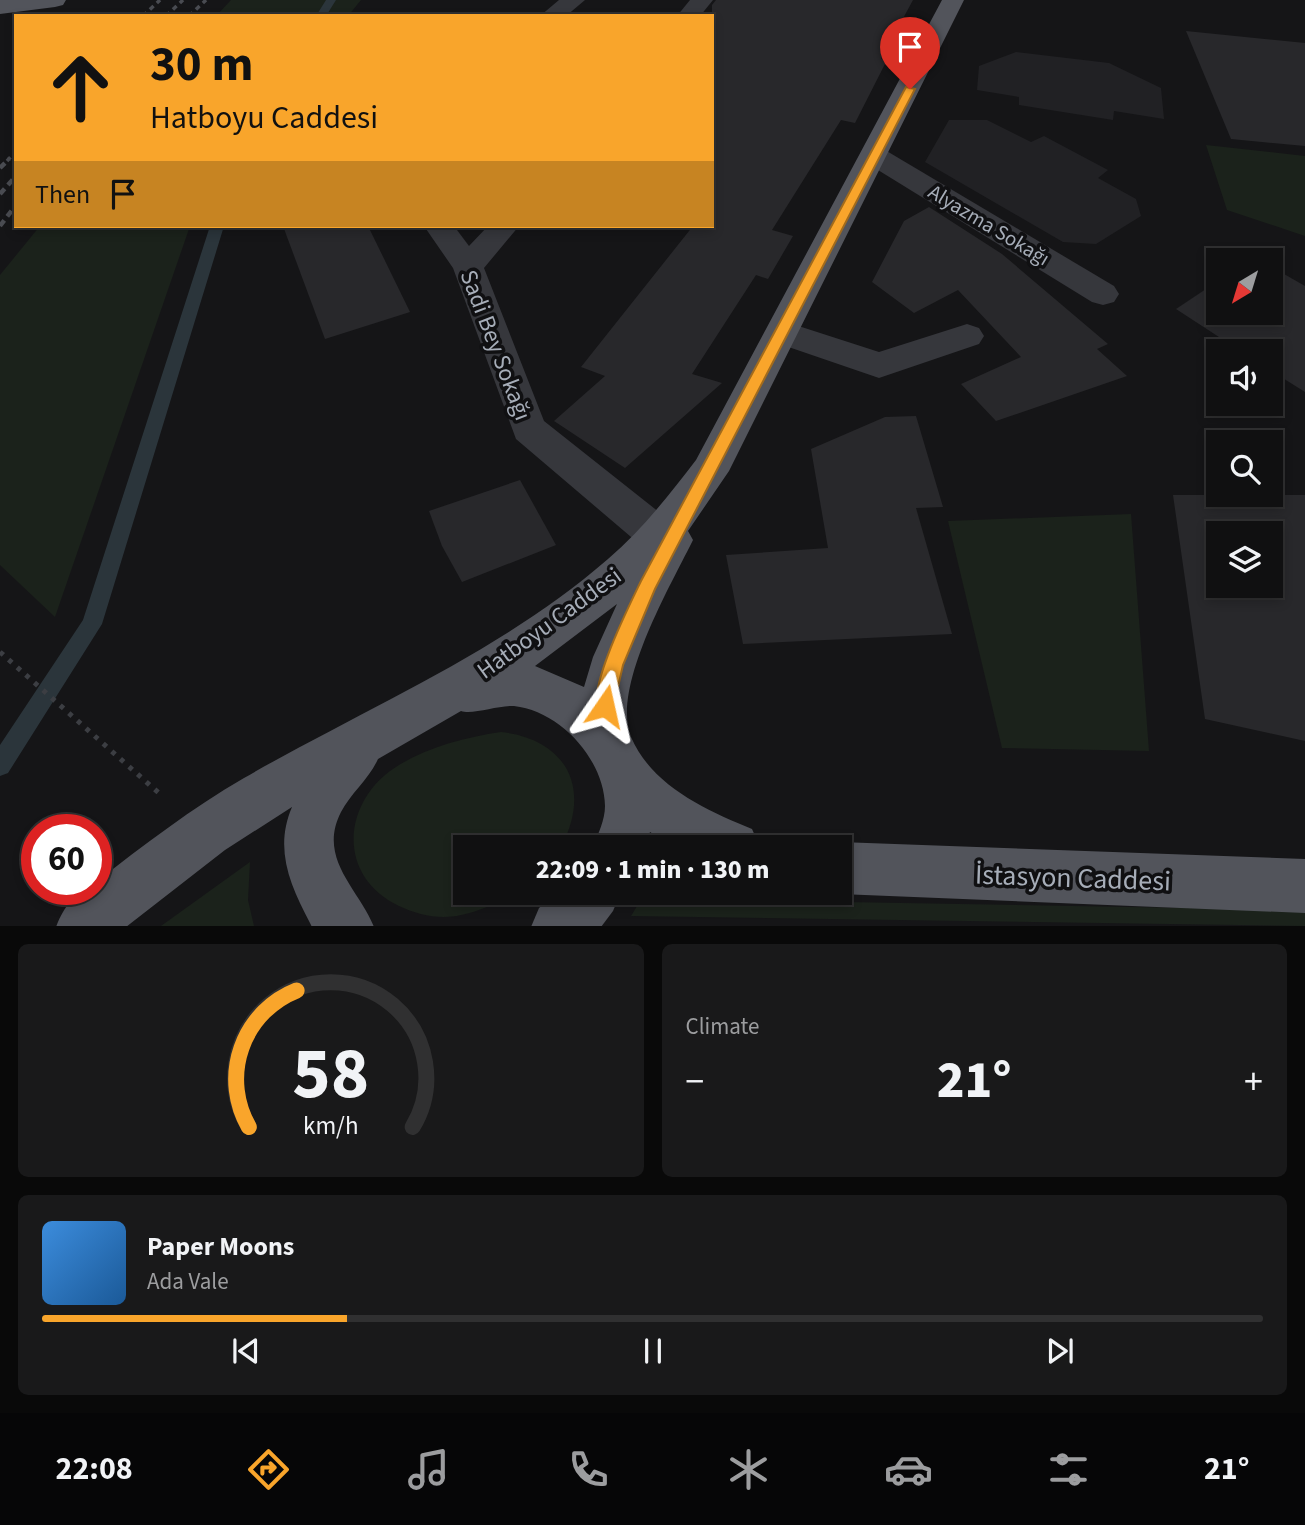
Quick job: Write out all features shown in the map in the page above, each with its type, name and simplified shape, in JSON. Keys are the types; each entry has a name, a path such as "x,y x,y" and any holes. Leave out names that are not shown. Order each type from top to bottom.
{"main road":[{"path":"0,7 55,0"},
{"name":"Hatboyu Caddesi","path":"83,926 203,834 285,783 485,672 562,620 605,587 659,536 710,471 875,156 953,0"},
{"path":"704,835 687,828 650,803 617,759 604,726 613,665 647,587 710,471"},
{"name":"Hatboyu Caddesi","path":"347,926 330,909 315,879 308,852 309,827 318,800 331,780 365,743 411,714 484,686 527,684 547,690 566,701 597,728 617,759 628,790 630,810 623,835"},
{"name":"İstasyon Caddesi","path":"852,867 1305,886"},
{"path":"558,926 584,905"}],"street":[{"path":"554,14 574,0"},
{"path":"690,14 702,0"},
{"name":"Alyazma Sokağı","path":"875,156 1103,294"},
{"name":"Sadi Bey Sokağı","path":"440,228 468,267 529,429 659,536"},
{"path":"468,267 502,228"},
{"path":"783,332 879,365 967,336"}],"path":[{"path":"0,652 203,834"}],"shaded area":[{"path":"231,0 361,0 350,14 218,14"},
{"path":"1016,52 1109,63 1161,88 1164,119 1114,111 1113,120 1019,105 1019,97 977,90 979,66"},
{"path":"949,120 987,120 1031,142 1044,136 1108,170 1098,178 1136,199 1141,216 1096,244 1063,242 925,162"},
{"path":"1206,145 1305,156 1305,236 1227,210"},
{"path":"38,228 189,228 55,617 0,565 0,275"},
{"path":"1131,514 1149,751 1002,748 948,521"},
{"path":"501,732 524,737 543,745 557,756 567,770 573,787 574,806 570,826 566,835 453,835 453,905 491,905 445,917 414,912 378,893 364,876 356,857 354,837 357,817 366,797 380,780 399,765 423,753"},
{"path":"250,862 248,900 254,926 161,926"},
{"path":"852,902 1305,910 1305,926 631,916 638,905 852,905"}],"building":[{"path":"716,0 913,0 881,59 887,60 855,123 841,120 772,230 793,236 768,279 756,275 692,374 722,383 625,468 554,421 605,376 581,367 691,228 714,228 712,5"},
{"path":"1186,31 1305,43 1305,146 1231,139"},
{"path":"929,207 1002,254 1108,344 1097,349 1127,376 996,421 961,384 1021,357 958,290 914,313 872,282 904,221"},
{"path":"284,228 369,228 410,312 325,339"},
{"path":"1283,273 1305,286 1305,392 1283,378 1283,339 1222,339 1176,309 1206,289 1206,326 1283,326"},
{"path":"916,416 943,507 916,508 952,634 743,644 726,555 828,548 811,449 885,417"},
{"path":"520,480 556,545 462,582 442,546 429,511"},
{"path":"1173,495 1206,495 1206,507 1283,507 1283,495 1305,495 1305,741 1205,719"}],"waterway":[{"path":"322,14 331,0"},
{"path":"0,765 92,624 216,228"}],"railway":[{"path":"145,14 160,0"},
{"path":"168,14 183,0"},
{"path":"191,14 206,0"},
{"path":"7,161 14,153"},
{"path":"0,168 7,161"},
{"path":"0,194 14,178"},
{"path":"0,226 14,208"}],"route":[{"path":"605,706 606,689 613,665 647,587 910,89"}]}
